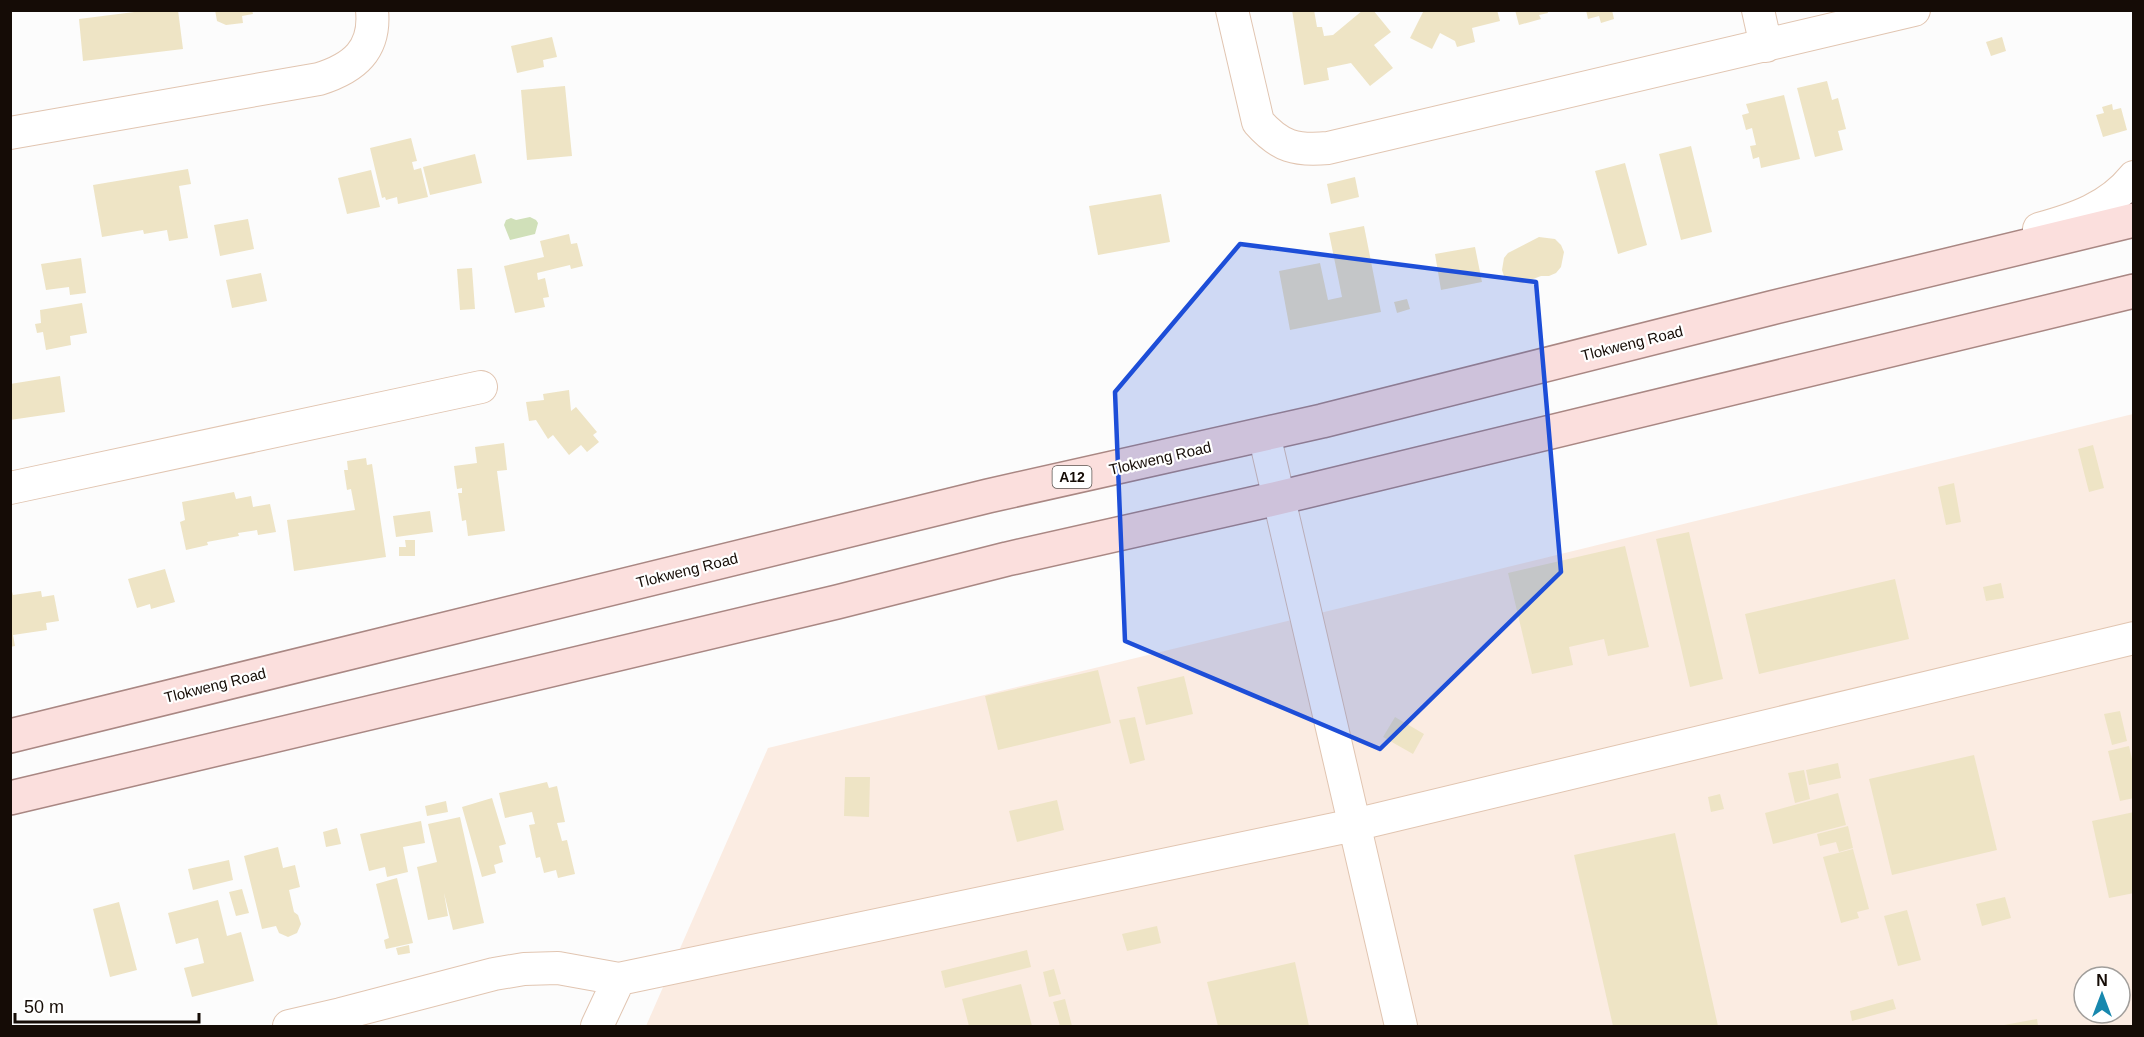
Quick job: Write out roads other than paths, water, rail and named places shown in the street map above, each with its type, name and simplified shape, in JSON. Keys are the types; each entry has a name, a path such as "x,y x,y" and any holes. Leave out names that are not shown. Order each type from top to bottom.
{"main road":[{"name":"Tlokweng Road","path":"10,736 977,499 1344,416 1771,308 2133,220"},
{"path":"10,798 837,602 1007,559 1278,498 2133,291"}],"street":[{"path":"10,133 320,79 338,73 356,62 368,45 373,23 372,10"},
{"path":"1232,10 1258,122 1270,136 1287,146 1309,150 1328,148 1914,10"},
{"path":"1758,10 1766,46"},
{"path":"1771,308 1803,292 1921,258 2072,220 2104,204 2133,177"},
{"path":"10,488 481,387"},
{"path":"1264,434 1401,1026"},
{"path":"289,1026 337,1020 494,974 525,969 558,968 619,979 1354,825 2133,638"},
{"path":"597,1026 619,979"}]}
